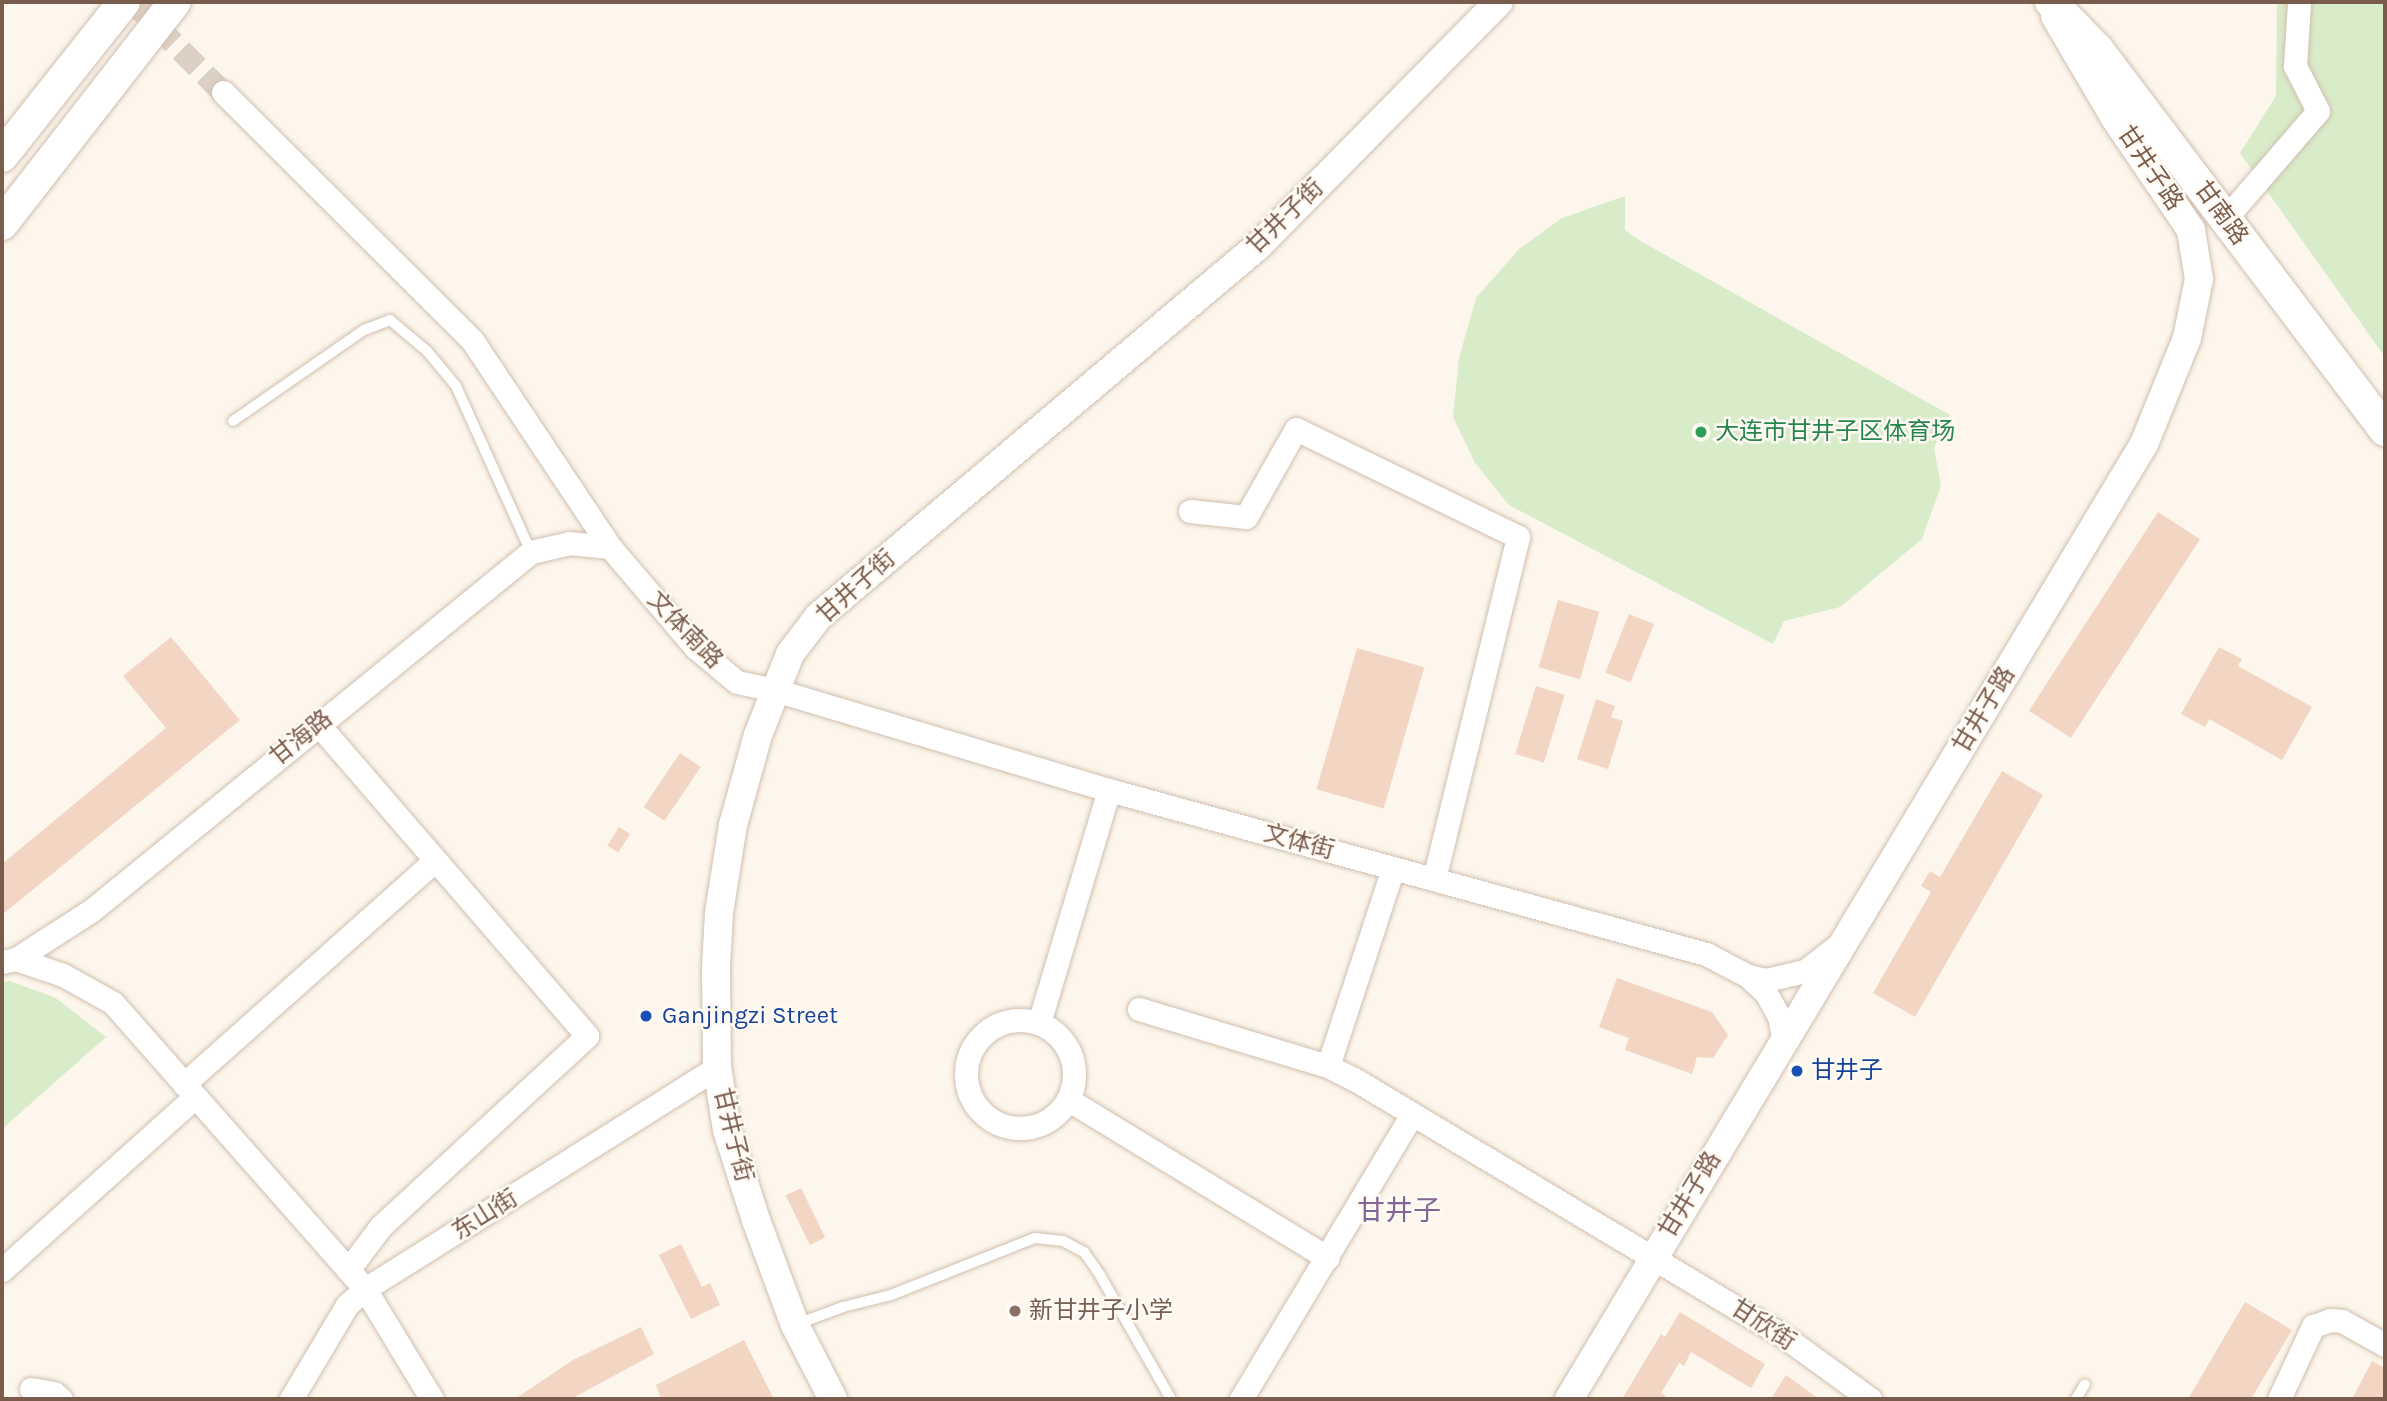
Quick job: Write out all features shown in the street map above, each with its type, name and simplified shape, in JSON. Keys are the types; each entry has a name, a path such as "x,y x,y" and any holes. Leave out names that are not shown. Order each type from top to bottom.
{"main road":[{"path":"2,156 124,2"},
{"path":"2,224 175,2"},
{"name":"甘南路","path":"2049,2 2097,49 2385,430"}],"street":[{"name":"甘井子街","path":"833,1399 795,1325 737,1164 727,1130 717,1067 716,968 719,913 733,825 758,736 790,654 819,616 1258,246 1499,2"},
{"name":"甘井子路","path":"1569,1399 2144,444 2188,338 2199,279 2191,230 2115,118 2049,2"},
{"path":"2224,220 2318,111 2295,66 2299,2"},
{"name":"文体南路","path":"223,92 472,340 610,547 696,648 737,682 775,690"},
{"path":"1190,511 1246,517 1296,429 1518,537 1434,879"},
{"name":"甘海路","path":"9,961 92,910 531,552 569,543 610,547"},
{"name":"文体街","path":"775,690 1109,790 1706,954 1748,976 1766,993 1779,1016 1784,1041"},
{"path":"318,724 587,1036 381,1226 348,1270"},
{"path":"1039,1023 1109,790"},
{"path":"2,1270 435,860"},
{"path":"1328,1066 1393,868"},
{"path":"1748,976 1766,980 1805,971 1821,962 1848,935"},
{"path":"9,961 63,975 113,1003 365,1289 432,1399"},
{"name":"甘欣街","path":"1139,1009 1328,1066 1653,1256 1782,1335 1870,1399"},
{"path":"1013,1020 1039,1023 1055,1032 1068,1046 1074,1063 1074,1082 1069,1100 1057,1115 1041,1125 1023,1129 1004,1126 989,1118 976,1106 968,1091 966,1074 969,1057 977,1042 989,1029 1013,1020"},
{"name":"东山街","path":"291,1399 347,1305 365,1289 717,1067"},
{"path":"1069,1100 1328,1258"},
{"path":"1241,1399 1412,1114"},
{"path":"2279,1399 2313,1326 2330,1320 2342,1321 2385,1345"},
{"path":"31,1390 54,1393 61,1399"}],"lane":[{"path":"233,421 363,330 390,320 427,351 456,386 531,552"},
{"path":"795,1325 843,1307 891,1295 1035,1238 1063,1241 1084,1252 1095,1267 1171,1399"},
{"path":"2076,1399 2085,1384"}],"green space":[{"path":"2277,2 2385,2 2385,357 2240,153 2276,96"},
{"name":"大连市甘井子区体育场","path":"1625,196 1625,230 1639,240 1950,415 1934,448 1941,486 1922,539 1840,607 1784,621 1773,644 1509,505 1475,463 1453,417 1459,358 1476,298 1519,249 1562,218"},
{"path":"10,981 56,998 106,1037 2,1129 2,982"}],"building":[{"path":"2158,512 2200,539 2071,738 2029,711"},
{"path":"1558,600 1599,612 1580,679 1539,667"},
{"path":"1629,614 1654,624 1630,683 1605,672"},
{"path":"171,637 240,720 2,915 2,864 166,728 123,676"},
{"path":"2219,647 2242,659 2238,666 2312,707 2282,760 2209,719 2205,727 2181,714"},
{"path":"1357,648 1424,667 1384,809 1316,789"},
{"path":"1536,686 1565,695 1544,763 1515,754"},
{"path":"1596,699 1615,706 1611,717 1623,721 1608,769 1577,759"},
{"path":"680,753 701,767 664,821 644,807"},
{"path":"2002,771 2043,795 1915,1017 1873,993 1931,892 1921,886 1930,871 1940,877"},
{"path":"619,827 630,834 618,853 607,846"},
{"path":"1617,978 1712,1012 1728,1035 1713,1058 1697,1057 1692,1074 1625,1050 1629,1038 1599,1027"},
{"path":"801,1188 825,1237 810,1245 786,1195"},
{"path":"681,1244 702,1287 710,1283 720,1305 691,1319 659,1255"},
{"path":"2245,1302 2292,1330 2251,1399 2188,1399"},
{"path":"1680,1312 1765,1364 1751,1388 1691,1352 1684,1366 1679,1363 1661,1393 1666,1396 1664,1399 1622,1399 1661,1334 1665,1337"},
{"path":"641,1327 654,1354 571,1399 515,1399 573,1360"},
{"path":"744,1340 774,1399 661,1399 656,1385"},
{"path":"2372,1361 2385,1368 2385,1399 2352,1399"},
{"path":"1786,1375 1819,1399 1771,1399"}],"tunnel":[{"path":"133,2 223,92"}],"place":[{"name":"大连市甘井子区体育场","path":"1701,432"},
{"name":"Ganjingzi Street","path":"646,1016"},
{"name":"甘井子","path":"1797,1071"},
{"name":"新甘井子小学","path":"1015,1311"}],"district":[{"name":"甘井子","path":"1399,1211"}]}
